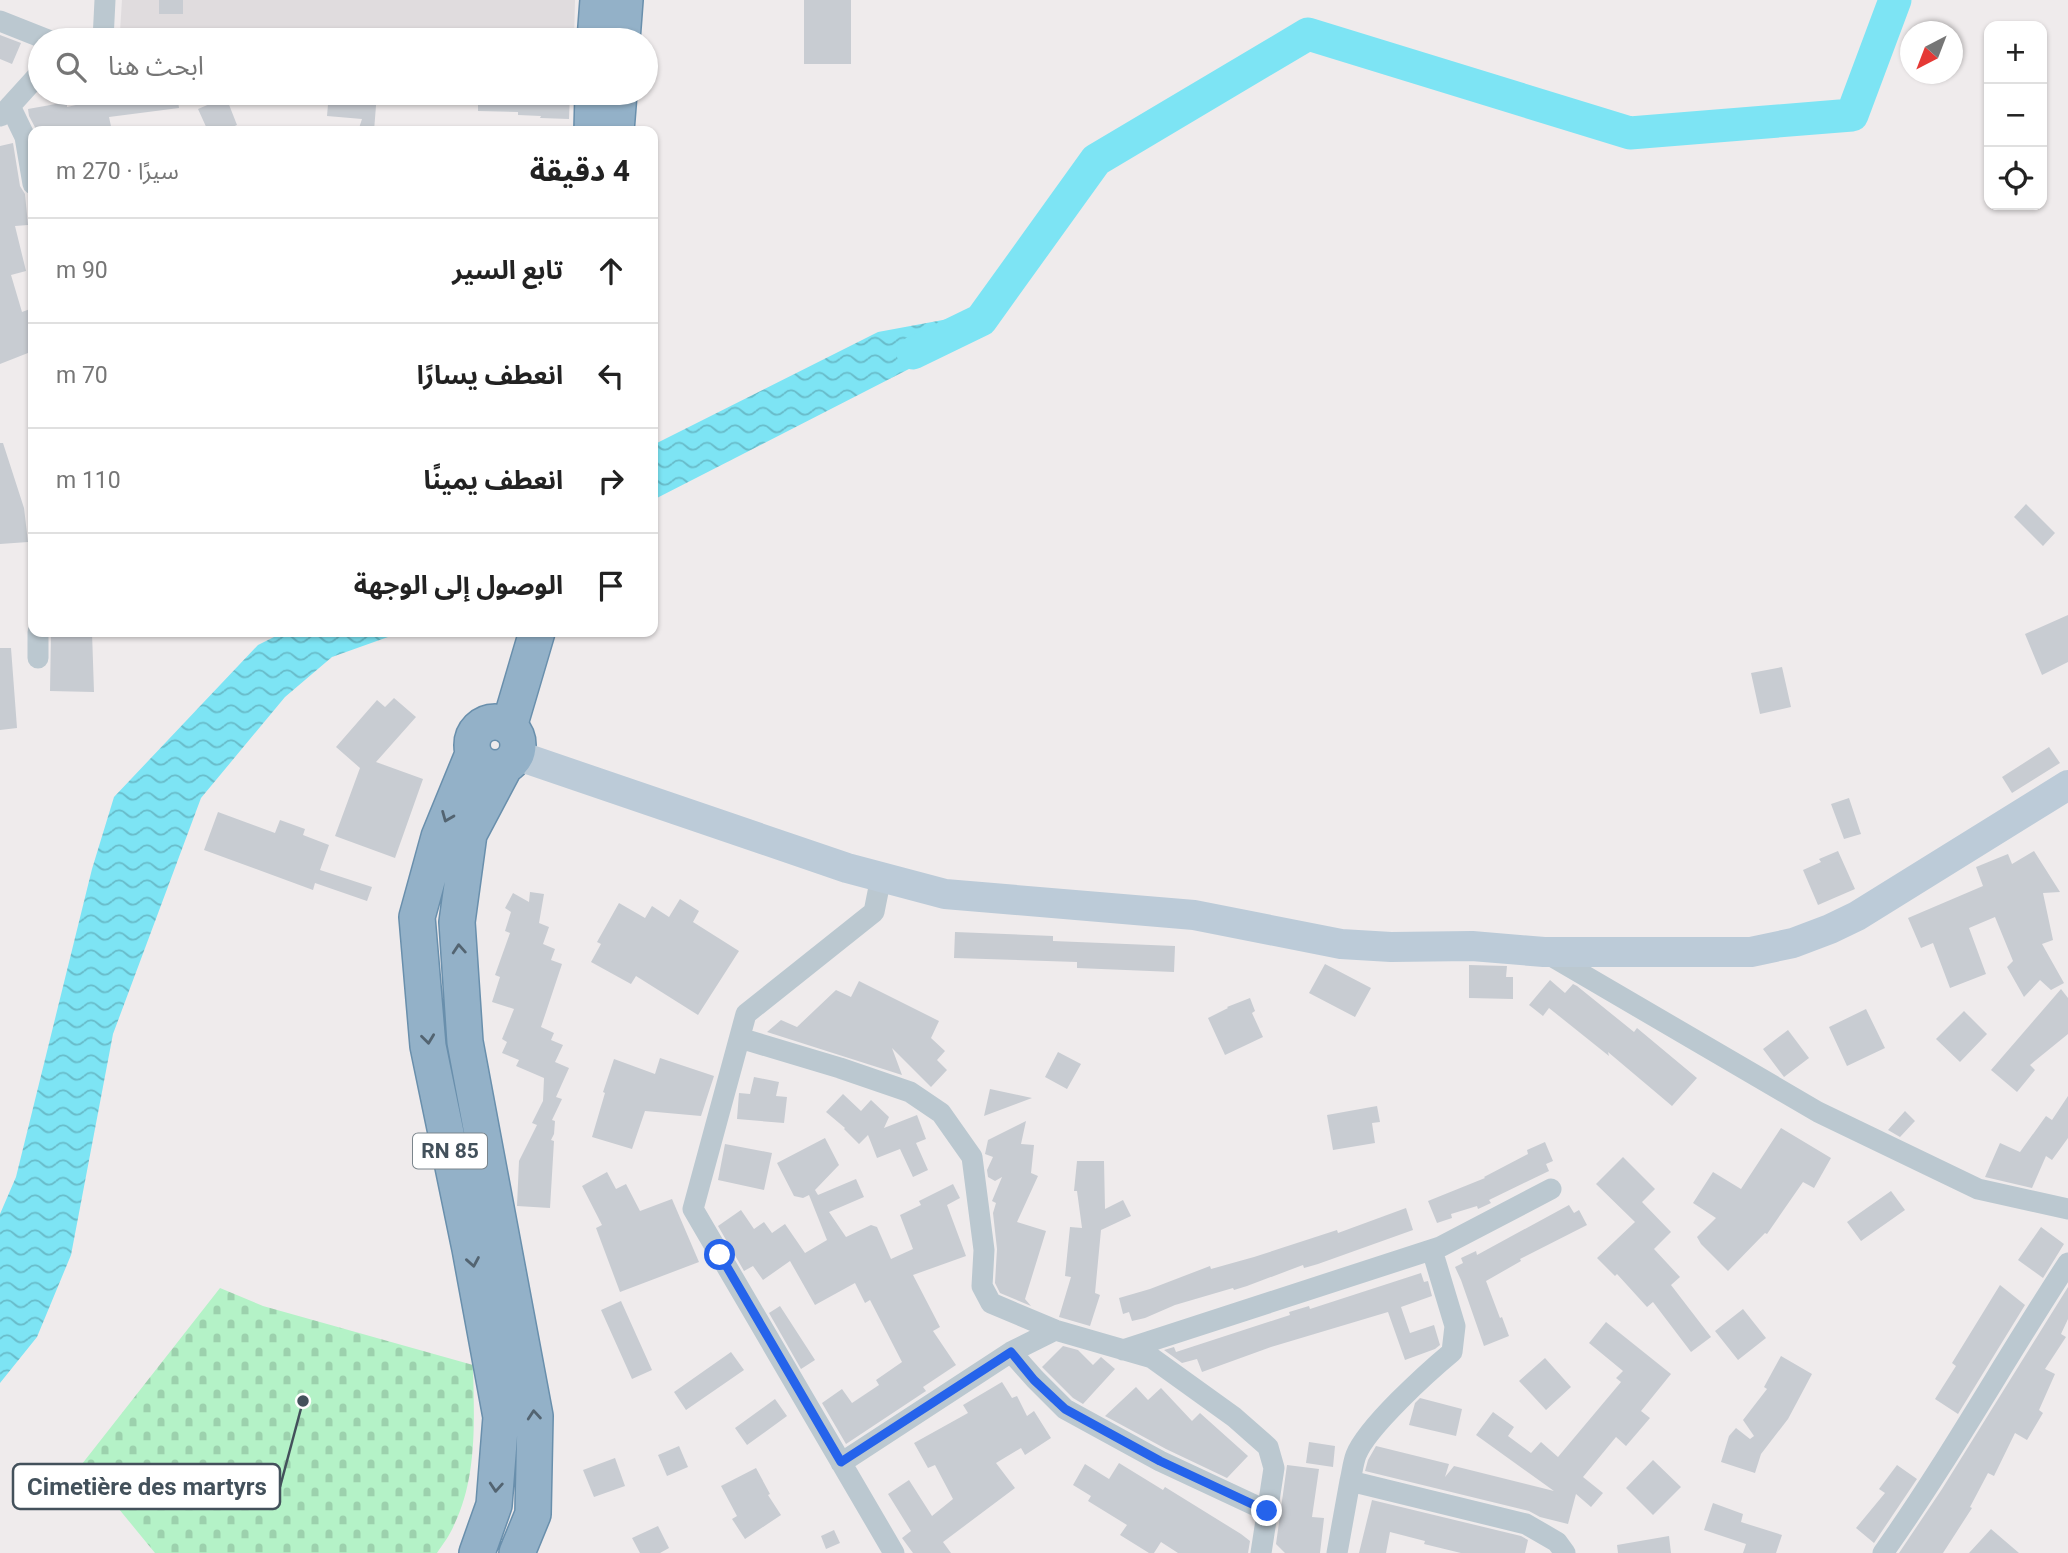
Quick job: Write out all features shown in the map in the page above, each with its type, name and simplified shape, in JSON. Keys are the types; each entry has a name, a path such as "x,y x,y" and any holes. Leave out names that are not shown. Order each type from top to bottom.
{"highway":[{"path":"596,28 598,0"},
{"path":"623,28 625,0"},
{"path":"592,126 593,105"},
{"path":"616,126 618,105"},
{"name":"RN 85","path":"517,1553 533,1514 535,1416 465,1042 457,922 469,834 498,745 526,637"},
{"name":"RN 85","path":"477,1553 494,1505 500,1418 470,1249 428,1046 416,917 439,837 498,745"}],"main road":[{"path":"498,745 847,868 945,894 1194,915 1341,944 1391,947 1472,946 1545,952 1751,952 1793,943 1857,916 2068,785"}],"street":[{"path":"103,28 104,0"},
{"path":"0,21 28,32"},
{"path":"28,86 5,112 25,137 28,155"},
{"path":"38,637 38,658"},
{"path":"881,877 873,912 746,1014 692,1209 894,1553"},
{"path":"1545,952 1818,1112 1978,1189 2068,1209"},
{"path":"740,1038 910,1092 941,1113 972,1157 984,1250 982,1286 991,1303 1055,1330 1152,1358 1234,1417 1268,1447 1274,1468 1261,1553"},
{"path":"1123,1350 1432,1250 1551,1189"},
{"path":"1337,1553 1356,1454 1368,1435 1421,1378 1452,1352 1455,1326 1432,1250"},
{"path":"1883,1553 1925,1494 2015,1344 2068,1263"},
{"path":"841,1462 1011,1352 1055,1330"},
{"path":"1011,1352 1034,1380 1065,1409 1160,1461 1267,1511"},
{"path":"1350,1481 1526,1524 1557,1542 1565,1553"}],"shaded area":[{"path":"122,0 575,0 574,28 120,28"}],"green space":[{"path":"220,1288 263,1306 473,1365 471,1467 462,1506 437,1553 155,1553 82,1464"}],"water":[{"path":"959,317 948,349 658,497 658,442 878,332"},
{"path":"274,637 388,637 332,657 285,697 201,798 113,1034 71,1255 37,1337 0,1383 0,1214 16,1177 92,869 114,797 258,645"}],"building":[{"path":"159,0 183,0 183,14 159,14"},
{"path":"804,0 851,0 851,64 804,64"},
{"path":"0,35 21,43 12,64 0,59"},
{"path":"50,105 179,105 179,108 109,117 111,126 34,126 28,109"},
{"path":"207,105 229,105 237,125 206,126 198,109"},
{"path":"328,105 376,105 374,126 360,126 362,119 327,116"},
{"path":"478,105 570,105 569,119 518,115 518,112 478,111"},
{"path":"13,143 20,186 25,194 28,225 15,226 26,271 11,275 22,312 28,310 28,353 0,364 0,146"},
{"path":"0,443 3,443 24,508 28,542 0,544"},
{"path":"2026,504 2055,533 2043,546 2014,517"},
{"path":"2068,615 2068,662 2042,675 2025,634"},
{"path":"51,637 92,637 94,692 50,691"},
{"path":"0,648 11,648 17,728 0,730"},
{"path":"1782,667 1791,707 1760,714 1751,673"},
{"path":"394,698 416,717 376,762 423,779 395,858 335,836 360,768 336,747 377,700 385,707"},
{"path":"2049,747 2060,763 2012,793 2002,777"},
{"path":"1849,798 1861,834 1844,839 1831,804"},
{"path":"218,812 275,833 280,820 305,829 303,835 329,845 320,870 372,887 367,901 315,883 313,890 204,850"},
{"path":"1838,851 1855,889 1818,905 1803,870"},
{"path":"2034,851 2060,892 2043,893 2053,940 2042,944 2064,983 2051,990 2040,980 2024,997 2007,967 2013,961 1995,917 1969,928 1986,974 1950,988 1933,943 1921,948 1908,918 1983,886 1976,867 2008,854 2012,864"},
{"path":"530,892 544,894 539,923 549,927 543,944 555,949 551,960 562,964 541,1027 554,1033 551,1040 563,1045 555,1062 569,1068 556,1097 562,1099 552,1120 555,1121 551,1140 554,1141 550,1208 517,1206 519,1161 537,1125 532,1123 543,1101 544,1078 516,1066 519,1060 502,1053 507,1042 502,1039 514,1009 492,1002 500,977 495,975 510,933 505,931 511,912 505,908 513,893 529,902"},
{"path":"680,899 699,911 693,922 739,951 698,1015 636,976 631,984 591,962 601,944 597,942 619,903 645,918 652,906 669,917"},
{"path":"955,932 1053,936 1053,941 1175,946 1174,972 1077,968 1077,962 954,958"},
{"path":"1325,964 1371,988 1355,1017 1309,993"},
{"path":"1469,965 1507,966 1506,977 1513,977 1513,999 1469,998"},
{"path":"1550,980 1565,993 1573,984 1577,986 1634,1032 1637,1028 1697,1078 1672,1106 1608,1052 1609,1056 1549,1008 1543,1016 1529,1005"},
{"path":"859,981 939,1021 931,1038 945,1051 937,1060 947,1070 931,1087 892,1048 902,1075 767,1032 781,1020 797,1027 836,990 851,997"},
{"path":"2061,989 2068,998 2068,1034 2030,1065 2035,1070 2017,1092 1991,1070"},
{"path":"1250,998 1255,1011 1252,1013 1263,1037 1225,1055 1208,1018"},
{"path":"1866,1009 1885,1048 1847,1066 1829,1027"},
{"path":"1964,1011 1987,1034 1960,1062 1936,1039"},
{"path":"1788,1030 1809,1058 1784,1077 1763,1049"},
{"path":"1058,1052 1081,1064 1067,1089 1045,1077"},
{"path":"660,1058 714,1076 701,1116 645,1111 632,1149 592,1137 614,1059 655,1074"},
{"path":"754,1077 779,1082 776,1096 787,1097 784,1123 737,1119 739,1093 750,1094"},
{"path":"990,1089 1032,1098 984,1116"},
{"path":"843,1094 861,1111 871,1100 889,1117 884,1128 917,1115 926,1139 916,1143 928,1170 913,1177 900,1149 877,1158 868,1135 859,1144 826,1112"},
{"path":"2068,1096 2068,1138 2052,1160 2046,1156 2032,1188 1985,1177 2000,1143 2020,1152 2046,1116 2052,1120"},
{"path":"1377,1106 1380,1122 1372,1123 1375,1143 1333,1150 1327,1115"},
{"path":"1905,1111 1915,1121 1900,1137 1888,1130"},
{"path":"1026,1121 1021,1144 1034,1145 1031,1173 1038,1176 1017,1222 1046,1231 1025,1299 1031,1306 1000,1293 995,1283 997,1249 993,1213 996,1203 992,1201 1002,1177 995,1181 988,1177 987,1170 993,1157 985,1154 988,1140"},
{"path":"1781,1128 1831,1158 1814,1188 1803,1182 1767,1234 1765,1233 1728,1271 1697,1237 1716,1218 1693,1203 1713,1172 1741,1189"},
{"path":"825,1138 839,1165 815,1190 818,1195 856,1179 864,1197 829,1212 846,1237 871,1225 877,1227 891,1259 913,1249 900,1215 921,1205 919,1201 953,1184 960,1198 947,1205 966,1256 913,1275 940,1327 933,1331 956,1365 923,1387 926,1391 846,1444 822,1403 842,1389 852,1403 879,1385 876,1380 902,1362 870,1300 865,1303 855,1283 815,1305 790,1261 763,1280 753,1266 744,1271 718,1226 741,1210 754,1229 764,1222 772,1233 785,1224 805,1253 827,1240 809,1195 803,1198 794,1196 777,1163"},
{"path":"1545,1142 1553,1161 1546,1164 1549,1171 1489,1200 1491,1203 1478,1209 1477,1206 1451,1214 1452,1218 1437,1223 1428,1201 1485,1178 1528,1154 1527,1150"},
{"path":"725,1144 772,1153 764,1190 718,1180"},
{"path":"1623,1157 1655,1189 1642,1202 1671,1232 1654,1249 1680,1277 1671,1285 1711,1337 1691,1352 1653,1302 1647,1307 1617,1274 1615,1276 1597,1258 1635,1222 1596,1184"},
{"path":"1077,1161 1104,1161 1105,1209 1123,1200 1131,1216 1101,1230 1095,1293 1100,1295 1090,1326 1059,1317 1071,1277 1065,1276 1070,1227 1082,1228 1077,1191 1074,1191"},
{"path":"607,1172 616,1189 626,1184 640,1211 672,1199 699,1262 620,1292 596,1228 602,1225 582,1186"},
{"path":"1891,1191 1905,1210 1861,1241 1847,1222"},
{"path":"1569,1205 1574,1213 1579,1210 1587,1225 1520,1259 1521,1261 1486,1281 1509,1336 1484,1346 1455,1267 1463,1263 1461,1258 1476,1251 1477,1255"},
{"path":"1406,1208 1413,1230 1318,1264 1304,1268 1303,1265 1247,1286 1175,1305 1145,1318 1132,1321 1129,1312 1123,1314 1119,1298 1210,1266 1211,1269 1254,1257 1337,1230 1338,1233"},
{"path":"2041,1227 2064,1244 2043,1278 2018,1260"},
{"path":"1421,1273 1424,1282 1428,1281 1432,1296 1401,1307 1410,1333 1434,1325 1440,1345 1405,1360 1388,1312 1271,1347 1202,1372 1197,1359 1182,1363 1164,1350 1174,1347 1176,1352 1290,1315 1289,1312 1309,1306 1310,1309"},
{"path":"2000,1285 2025,1305 1958,1414 1935,1399 1956,1366 1952,1363"},
{"path":"2068,1287 2068,1319 2061,1334 2066,1337 2045,1369 2055,1374 2039,1410 2043,1413 2027,1440 2015,1433 1994,1476 1988,1473 1970,1507 1972,1508 1943,1553 1899,1553 1942,1489"},
{"path":"621,1301 652,1370 632,1379 601,1310"},
{"path":"780,1306 815,1360 801,1369 769,1313"},
{"path":"1743,1309 1766,1338 1738,1360 1715,1331"},
{"path":"1606,1322 1671,1374 1641,1411 1650,1418 1626,1446 1616,1437 1583,1477 1603,1493 1591,1507 1576,1494 1568,1524 1540,1517 1529,1511 1365,1471 1376,1446 1449,1464 1445,1477 1454,1466 1554,1491 1476,1435 1493,1412 1514,1427 1508,1436 1531,1453 1541,1442 1558,1457 1621,1382 1616,1378 1623,1371 1589,1343"},
{"path":"1063,1346 1078,1350 1093,1365 1101,1357 1115,1369 1083,1404 1073,1398 1042,1367"},
{"path":"731,1352 744,1370 686,1410 674,1392"},
{"path":"1781,1356 1812,1374 1788,1419 1761,1454 1755,1473 1721,1462 1729,1436 1736,1428 1750,1439 1754,1436 1743,1420 1767,1389 1764,1387"},
{"path":"1545,1358 1571,1387 1546,1410 1519,1381"},
{"path":"1002,1382 1012,1398 1017,1396 1027,1416 1034,1411 1051,1438 1025,1455 1021,1448 996,1463 1015,1488 943,1542 951,1553 913,1553 902,1538 911,1531 888,1494 909,1480 932,1516 953,1499 935,1465 928,1468 914,1443 968,1413 963,1405"},
{"path":"1136,1387 1148,1400 1161,1388 1192,1421 1200,1413 1248,1456 1227,1478 1105,1416"},
{"path":"1420,1398 1462,1409 1456,1436 1409,1425 1415,1403"},
{"path":"775,1399 787,1416 747,1445 735,1428"},
{"path":"1309,1442 1335,1446 1333,1467 1306,1463"},
{"path":"679,1446 688,1467 667,1476 658,1455"},
{"path":"615,1458 625,1486 594,1497 583,1470"},
{"path":"1653,1460 1681,1487 1653,1515 1626,1488"},
{"path":"1119,1463 1163,1490 1165,1487 1241,1534 1250,1541 1248,1553 1178,1553 1161,1542 1154,1553 1149,1553 1120,1535 1127,1525 1088,1501 1091,1496 1073,1485 1085,1464 1109,1479"},
{"path":"1287,1465 1319,1469 1312,1517 1324,1518 1320,1553 1285,1553 1276,1544"},
{"path":"1897,1465 1917,1479 1874,1543 1856,1528 1885,1493 1879,1489"},
{"path":"756,1468 781,1515 745,1539 732,1519 737,1516 721,1486"},
{"path":"1372,1500 1521,1536 1528,1540 1525,1553 1461,1553 1390,1532 1386,1553 1359,1553"},
{"path":"1713,1503 1743,1514 1741,1522 1782,1535 1776,1553 1743,1553 1746,1544 1704,1530"},
{"path":"658,1526 669,1548 660,1553 640,1553 632,1538"},
{"path":"1991,1529 2019,1553 1969,1553"},
{"path":"834,1530 840,1543 826,1549 821,1536"},
{"path":"1669,1536 1671,1553 1618,1553 1617,1545"}],"waterway":[{"path":"913,353 981,320 1096,160 1308,34 1630,133 1852,115 1895,0"}],"place":[{"name":"Cimetière des martyrs","path":"303,1401"}],"route":[{"path":"720,1255 841,1462 1011,1352 1034,1380 1065,1409 1160,1461 1267,1511"}]}
